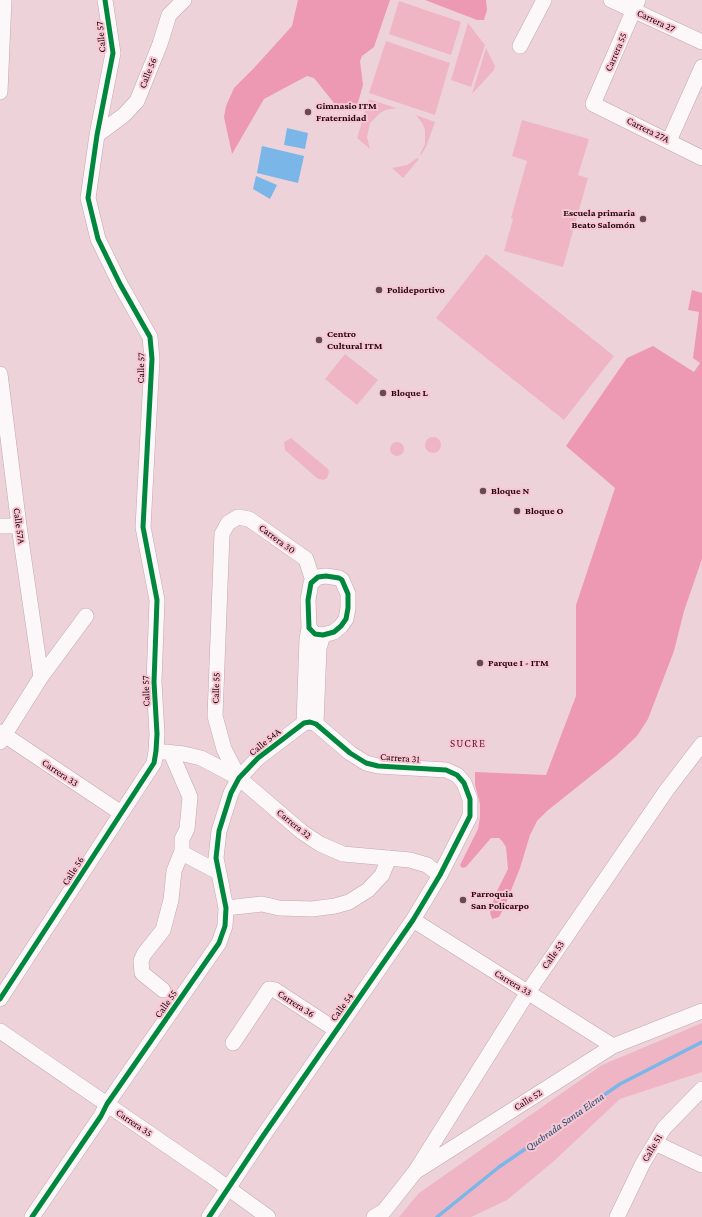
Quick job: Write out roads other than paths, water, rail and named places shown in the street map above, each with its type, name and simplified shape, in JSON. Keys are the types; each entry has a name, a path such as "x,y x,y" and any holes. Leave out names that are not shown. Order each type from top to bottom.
{"street":[{"path":"0,92 4,0"},
{"name":"Calle 57","path":"105,0 113,52 97,134 88,198 98,239 120,284 150,337 152,359 143,527 157,600 154,682 158,734 156,751"},
{"name":"Calle 56","path":"97,134 124,115 137,101 160,44 168,15 184,0"},
{"path":"520,46 544,0"},
{"name":"Carrera 27","path":"611,0 636,5 702,42"},
{"name":"Carrera 55","path":"593,104 636,5"},
{"path":"669,141 702,67"},
{"name":"Carrera 27A","path":"593,104 702,158"},
{"name":"Calle 57A","path":"0,374 40,677"},
{"name":"Carrera 30","path":"228,523 238,517 249,519 306,559 313,581"},
{"name":"Calle 55","path":"32,1217 101,1116 107,1104 219,943 225,926 226,908 216,858 219,831 226,804 239,778 224,749 215,716 222,534 228,523"},
{"path":"0,526 19,526"},
{"path":"309,628 315,634 323,635 334,632 346,619 348,594 346,588 338,578 326,576 311,583 308,600 309,628 307,639 310,723"},
{"path":"1,736 40,677 86,616"},
{"path":"310,723 319,648 323,635"},
{"name":"Calle 54A","path":"239,778 258,758 310,723"},
{"name":"Carrera 31","path":"310,723 350,753 366,762 378,766 446,770 457,775 464,783 470,799"},
{"name":"Carrera 33","path":"1,736 121,813"},
{"name":"Calle 53","path":"415,1172 528,992 666,791 702,744"},
{"name":"Calle 56","path":"0,999 154,763 156,751"},
{"name":"Carrera 32","path":"156,751 184,754 201,758 239,778 272,807 320,844 343,854 410,860 427,865 440,875"},
{"path":"163,990 142,973 141,961 164,925 171,900 174,871 182,851 182,839 187,829 190,797 171,753"},
{"name":"Calle 54","path":"209,1217 228,1187 413,920 440,875 470,816 470,799"},
{"path":"182,851 184,854 218,872"},
{"path":"226,908 262,904 279,908 312,909 335,906 349,902 368,890 382,875 389,858"},
{"name":"Carrera 33","path":"413,920 613,1046"},
{"name":"Carrera 36","path":"233,1042 269,989 275,990 336,1030"},
{"name":"Calle 52","path":"374,1217 384,1211 415,1172 613,1046 702,1011"},
{"name":"Carrera 35","path":"0,1031 228,1187 268,1217"},
{"name":"Calle 51","path":"617,1217 643,1163 664,1128 702,1089"},
{"path":"655,1143 702,1165"}],"water":[{"path":"287,128 308,133 305,149 284,145"},
{"path":"262,146 304,156 298,183 257,173"},
{"path":"256,176 277,185 270,199 253,189"}],"waterway":[{"name":"Quebrada Santa Elena","path":"437,1217 499,1167 620,1084 702,1042"}],"place":[{"name":"Gimnasio ITM Fraternidad","path":"308,112"},
{"name":"Escuela primaria Beato Salomón","path":"643,219"},
{"name":"Polideportivo","path":"379,290"},
{"name":"Centro Cultural ITM","path":"319,340"},
{"name":"Bloque L","path":"383,393"},
{"name":"Bloque N","path":"483,491"},
{"name":"Bloque O","path":"517,511"},
{"name":"Parque I - ITM","path":"480,663"},
{"name":"Parroquia San Policarpo","path":"463,900"}],"district":[{"name":"SUCRE","path":"468,744"}]}
